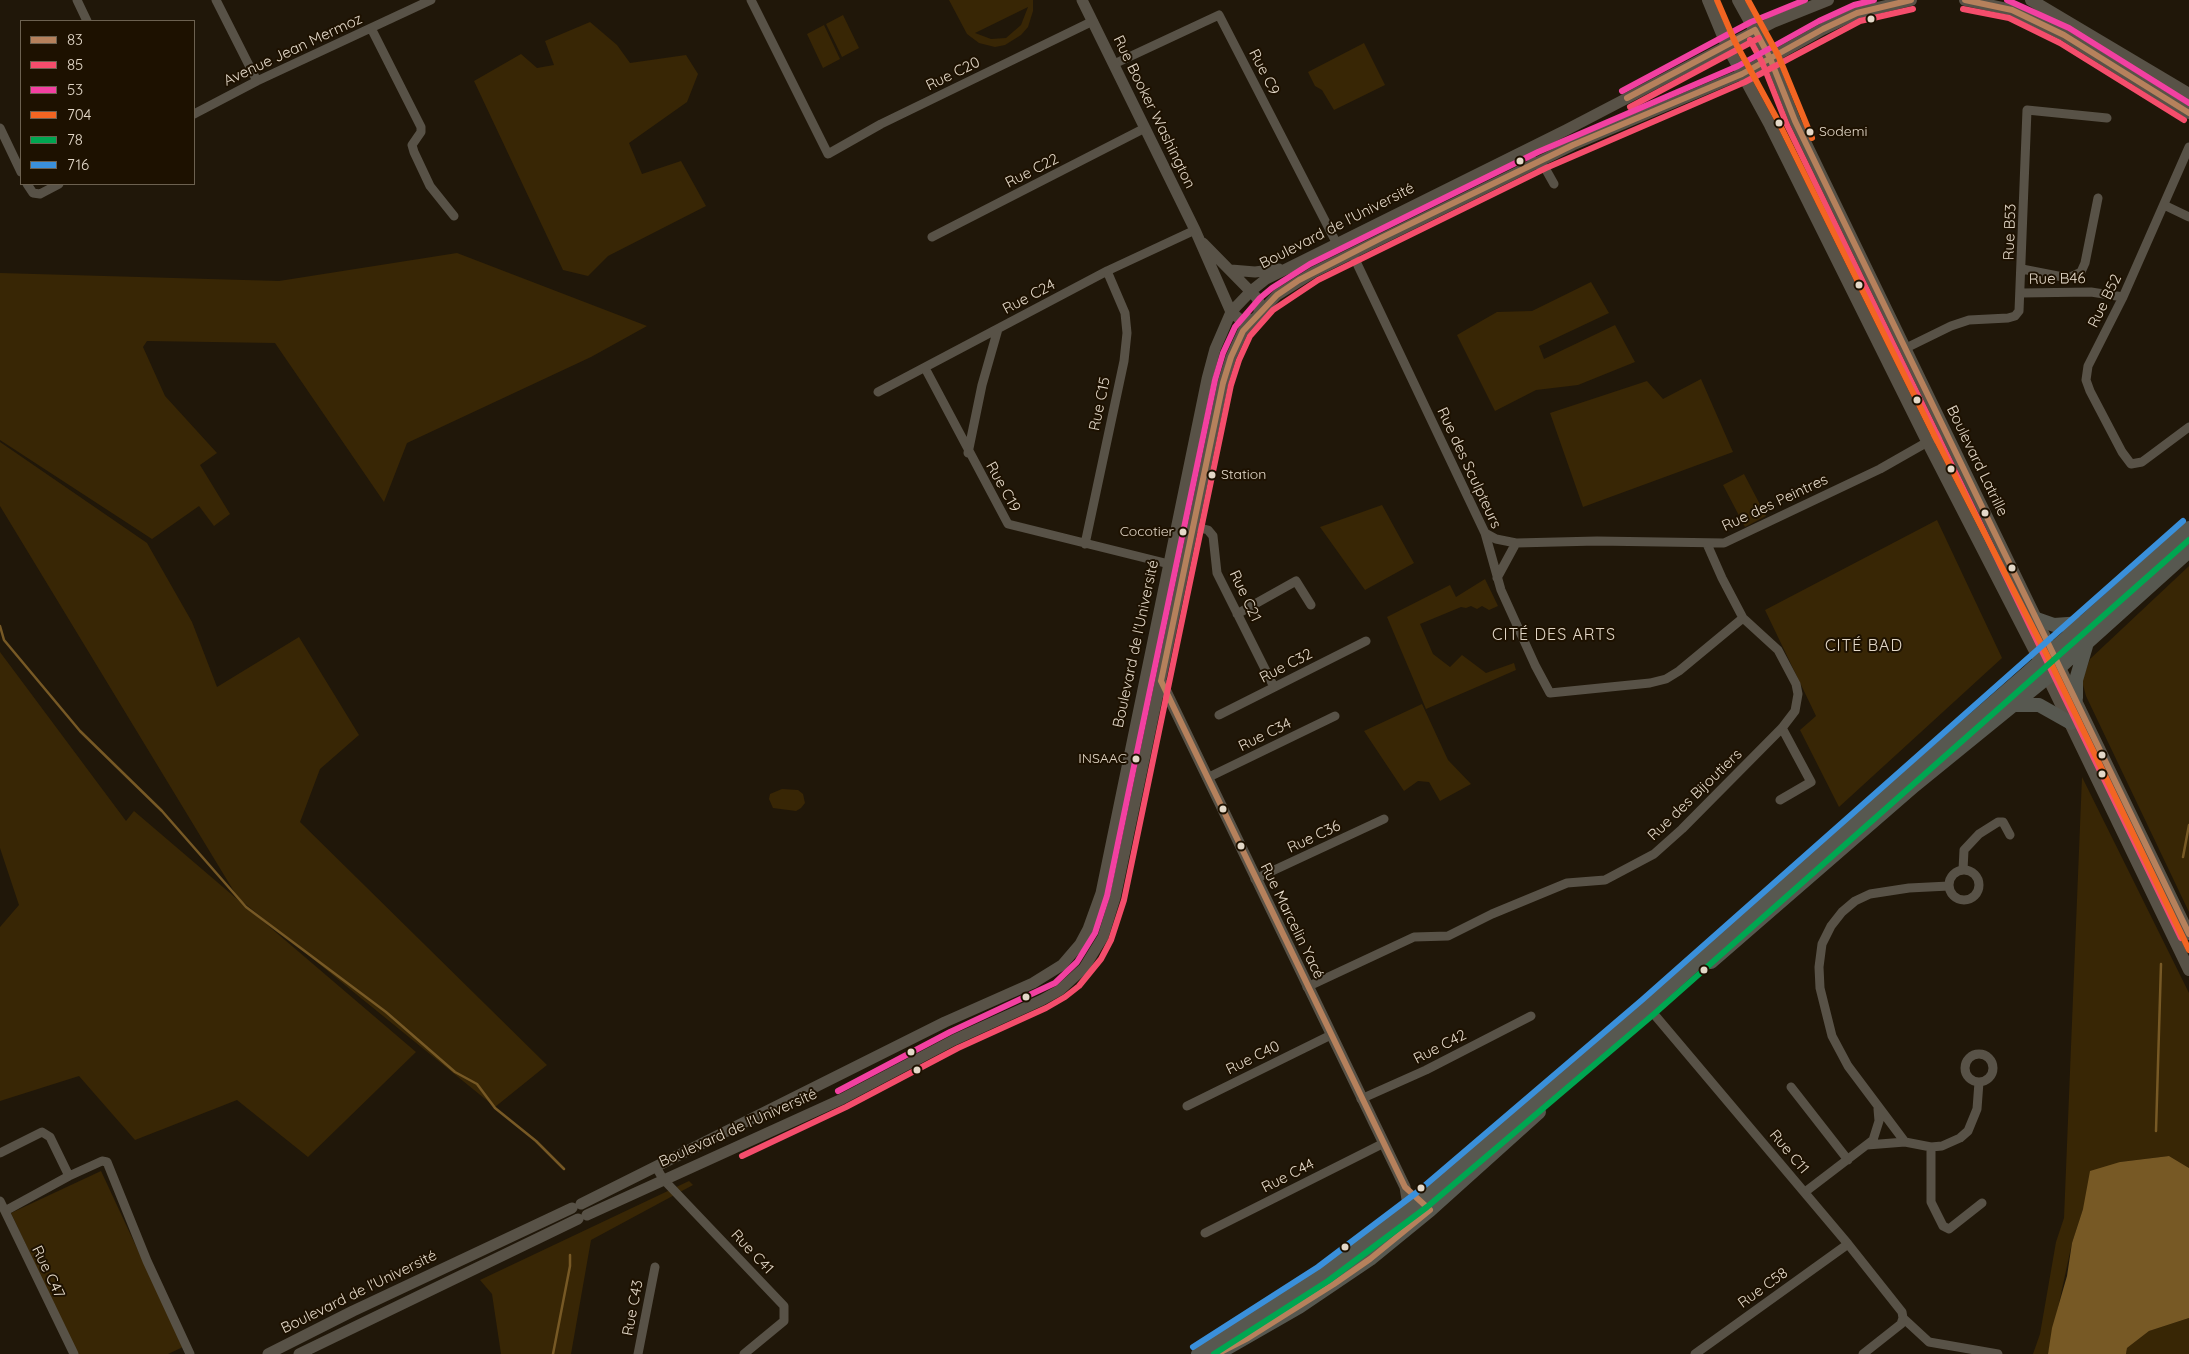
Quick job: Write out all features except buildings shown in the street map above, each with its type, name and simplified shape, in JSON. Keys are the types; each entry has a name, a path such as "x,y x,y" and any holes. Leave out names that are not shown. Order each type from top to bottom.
{"main road":[{"path":"1708,0 1727,46 1770,125 1927,441 2071,723 2189,970"},
{"name":"Boulevard Latrille","path":"1738,0 1770,58 1795,121 1904,349 2076,698 2189,934"},
{"name":"Boulevard de l'Université","path":"1727,46 1755,30 1828,0"},
{"name":"Boulevard de l'Université","path":"1742,74 1856,14 1911,0"},
{"path":"1965,0 2012,10 2064,35 2189,113"},
{"path":"2031,0 2189,94"},
{"path":"1651,1010 1745,918 2040,661 2189,528"},
{"path":"1217,1354 1248,1338 1370,1259 1425,1205 1862,830 2060,667 2189,551"},
{"path":"2008,598 2022,591"},
{"path":"2037,619 2054,625 2082,623"},
{"path":"2076,698 2076,680 2088,643"},
{"path":"2013,706 2040,705 2071,723"},
{"path":"1198,1354 1413,1216"}],"street":[{"path":"77,0 87,20"},
{"path":"216,0 257,81"},
{"name":"Avenue Jean Mermoz","path":"195,113 257,81 431,0"},
{"name":"Rue C20","path":"751,0 828,154 881,124 1093,21"},
{"name":"Rue Booker Washington","path":"1082,0 1197,234 1231,312"},
{"name":"Rue C9","path":"1114,64 1219,15 1337,244"},
{"path":"371,28 421,127 412,144 414,152 430,186 454,216"},
{"name":"Boulevard de l'Université","path":"268,1354 353,1311 581,1204 945,1022 1051,974 1062,965 1080,944 1092,921 1101,893 1207,378 1215,349 1231,312 1251,291 1266,279 1539,144 1727,46"},
{"name":"Boulevard de l'Université","path":"299,1354 586,1215 663,1179 738,1148 833,1103 954,1040 1060,990 1084,968 1094,954 1103,937 1115,898 1223,383 1236,345 1256,316 1277,295 1299,280 1352,253 1542,164 1742,74"},
{"name":"Rue B53","path":"1904,349 1951,326 1969,320 2015,316 2019,311 2022,269 2026,110 2107,118"},
{"path":"0,128 20,170"},
{"name":"Rue C22","path":"932,238 1145,128"},
{"path":"1539,144 1542,164"},
{"name":"Rue B52","path":"2189,147 2123,297 2088,366 2086,380 2122,452 2131,464 2142,462 2189,428"},
{"path":"1526,150 1542,164 1554,184"},
{"path":"28,185 35,194 40,194 57,185"},
{"path":"2022,269 2068,278 2081,272 2085,263 2098,198"},
{"path":"2164,205 2189,217"},
{"name":"Rue Booker Washington","path":"1197,234 1258,299 1256,316"},
{"name":"Rue C24","path":"878,392 1107,271 1197,234"},
{"name":"Rue des Sculpteurs","path":"1352,253 1485,533 1497,578 1534,665 1550,693 1650,683 1666,679 1679,671 1744,618"},
{"path":"1231,270 1260,272 1288,268"},
{"name":"Rue C15","path":"1085,544 1124,361 1127,333 1125,313 1107,271"},
{"name":"Rue B46","path":"2021,293 2091,292 2123,297"},
{"path":"1231,312 1242,322 1256,316"},
{"path":"968,453 982,385 998,329"},
{"name":"Rue C19","path":"926,368 968,453 1008,524 1169,564"},
{"name":"Rue des Peintres","path":"1485,533 1496,539 1516,543 1597,541 1724,543 1880,469 1944,432"},
{"name":"Rue C21","path":"1192,526 1208,530 1213,536 1216,544 1217,573 1274,687"},
{"path":"1497,578 1516,543"},
{"name":"Rue des Bijoutiers","path":"1308,987 1414,936 1448,936 1492,914 1559,886 1572,882 1604,880 1654,854 1782,728 1796,711 1798,694 1796,684 1778,650 1744,618 1722,578 1707,544"},
{"path":"1237,614 1296,581 1311,605"},
{"name":"Rue C32","path":"1219,715 1366,641"},
{"path":"1146,679 1161,681"},
{"name":"Rue Marcelin Yacé","path":"1161,681 1255,880 1405,1187 1413,1216"},
{"name":"Rue C34","path":"1207,778 1335,716"},
{"path":"1780,800 1811,782 1782,728"},
{"name":"Rue C36","path":"1255,880 1384,819"},
{"path":"1963,870 1964,850 1970,842 1989,827 2003,822 2010,836"},
{"path":"1963,870 1969,871 1977,879 1979,885 1975,895 1970,899 1958,900 1954,897 1949,886 1952,876 1963,870"},
{"path":"1905,1142 1848,1066 1832,1036 1820,988 1819,967 1822,944 1831,926 1842,912 1855,901 1870,894 1909,888 1949,886"},
{"name":"Rue C11","path":"1651,1010 1848,1244 1902,1312 1903,1318 1929,1342 1955,1350 1998,1354"},
{"name":"Rue C42","path":"1361,1099 1426,1070 1531,1016"},
{"path":"945,1022 954,1040"},
{"name":"Rue C40","path":"1187,1106 1331,1035"},
{"path":"1867,1144 1905,1142 1931,1147 1951,1143 1968,1131 1978,1109 1979,1082"},
{"path":"1791,1087 1848,1160"},
{"path":"1805,1192 1867,1144 1877,1132 1878,1108"},
{"path":"0,1153 42,1132 50,1137 69,1176"},
{"name":"Rue C44","path":"1205,1233 1384,1143"},
{"path":"1931,1147 1931,1202 1937,1218 1943,1226 1949,1230 1982,1203"},
{"path":"4,1210 69,1176 102,1161 107,1162 147,1261 190,1354"},
{"name":"Rue C41","path":"656,1166 663,1179 784,1306 784,1321 744,1354"},
{"name":"Rue Marcelin Yacé","path":"1405,1187 1425,1205"},
{"name":"Rue C47","path":"0,1201 74,1354"},
{"path":"581,1204 586,1215"},
{"path":"536,1225 542,1237"},
{"name":"Rue C58","path":"1695,1354 1848,1244"},
{"name":"Rue C43","path":"638,1354 655,1267"},
{"path":"1863,1354 1901,1324 1903,1318"}],"shaded area":[{"path":"949,0 1033,0 1033,11 1028,27 1021,35 1005,45 995,47 979,43 967,34","holes":["1028,7 1021,25 1006,38 991,39 975,33"]},
{"path":"843,15 859,48 842,57 826,24"},
{"path":"590,22 617,45 630,63 686,55 698,74 687,102 629,143 642,174 681,161 706,206 608,256 588,276 563,270 474,81 521,54 537,68 554,65 545,41"},
{"path":"824,25 840,59 823,68 807,34"},
{"path":"1364,43 1385,85 1334,110 1322,90 1315,86 1308,72"},
{"path":"457,253 647,326 591,357 407,443 384,502 275,343 147,341 143,347 165,396 217,453 200,465 230,514 214,526 199,506 152,539 0,440 0,273 279,281"},
{"path":"1591,282 1609,313 1539,346 1544,359 1615,325 1635,362 1578,385 1536,390 1495,411 1457,335 1497,312 1532,311"},
{"path":"1701,379 1733,452 1583,507 1550,413 1647,381 1663,399"},
{"path":"0,442 147,543 192,622 217,687 299,637 359,735 320,769 300,822 547,1065 495,1107 238,898 0,506"},
{"path":"1744,474 1766,516 1745,527 1723,485"},
{"path":"1382,505 1414,563 1365,590 1320,527"},
{"name":"CITÉ BAD","path":"1937,520 2002,658 1839,807 1800,730 1816,716 1765,610"},
{"path":"2189,566 2189,912 2086,696 2082,681 2090,659"},
{"path":"1485,579 1498,606 1489,610 1482,606 1477,609 1471,606 1461,607 1420,624 1433,654 1450,667 1462,655 1486,673 1514,663 1516,670 1426,709 1387,617 1450,585 1456,597"},
{"path":"0,652 126,821 134,811 416,1052 308,1157 237,1100 135,1140 79,1076 0,1101 0,927 19,905 0,848"},
{"path":"1422,704 1448,760 1471,784 1440,801 1429,782 1418,781 1404,791 1364,731"},
{"path":"2082,777 2189,993 2189,1168 2169,1156 2120,1162 2083,1209 2072,1243 2048,1354 2033,1354 2040,1334 2056,1242 2064,1218"},
{"path":"782,789 798,790 803,794 805,803 796,811 773,808 769,799 770,794"},
{"path":"2169,1156 2189,1168 2189,1318 2149,1331 2127,1348 2126,1354 2048,1354 2052,1328 2067,1276 2072,1243 2083,1209 2090,1171 2120,1162"},
{"path":"101,1171 183,1347 168,1354 77,1354 11,1213"},
{"path":"689,1181 693,1185 591,1240 571,1354 501,1354 492,1294 480,1280"},
{"path":"2189,1318 2189,1354 2126,1354 2127,1348 2149,1331"}],"waterway":[{"path":"0,626 4,640 80,731 162,811 246,907 386,1012 455,1072 477,1084 495,1108 536,1141 564,1169"},
{"path":"2183,857 2189,825"},
{"path":"2156,1131 2161,964"},
{"path":"553,1354 570,1266 570,1255"}],"transit line":[{"name":"704","path":"1717,0 1735,42 1778,121 1935,437 2048,657 2189,950"},
{"name":"704","path":"1748,0 1778,55 1812,138"},
{"name":"53","path":"1622,91 1751,22 1805,0"},
{"name":"53","path":"838,1091 950,1032 1055,983 1077,962 1095,933 1107,896 1215,380 1223,353 1235,327 1260,298 1272,288 1310,264 1538,152 1738,66 1819,21 1854,5 1874,0"},
{"name":"83","path":"1161,681 1223,383 1231,357 1243,331 1277,295 1299,280 1381,238 1573,145 1742,74 1823,29 1857,13 1911,0"},
{"name":"83","path":"1965,0 2012,10 2064,35 2189,113"},
{"name":"53","path":"2007,0 2069,28 2189,103"},
{"name":"85","path":"742,1156 846,1107 958,1048 1046,1008 1079,986 1101,959 1111,940 1124,900 1231,385 1239,360 1250,336 1273,310 1318,280 1546,168 1745,82 1860,21 1913,9"},
{"name":"85","path":"1963,9 2009,18 2060,43 2184,120"},
{"name":"83","path":"1755,30 1770,58 1795,121 2189,934"},
{"name":"83","path":"1627,98 1755,30"},
{"name":"85","path":"1630,107 1759,38"},
{"name":"85","path":"1750,40 1762,62 1787,125 2181,938"},
{"name":"716","path":"1193,1347 1318,1267 1416,1193 1642,1000 2183,521"},
{"name":"78","path":"1214,1354 1328,1281 1427,1207 1654,1014 2189,540"},
{"name":"83","path":"1161,681 1405,1187 1430,1210"},
{"name":"83","path":"1217,1354 1248,1338 1334,1284 1370,1259 1430,1210"}],"place":[{"name":"Sodemi","path":"1810,132"},
{"name":"Station","path":"1212,475"},
{"name":"Cocotier","path":"1183,532"},
{"name":"INSAAC","path":"1136,759"}],"district":[{"name":"CITÉ DES ARTS","path":"1554,635"},
{"name":"CITÉ BAD","path":"1864,646"}]}
